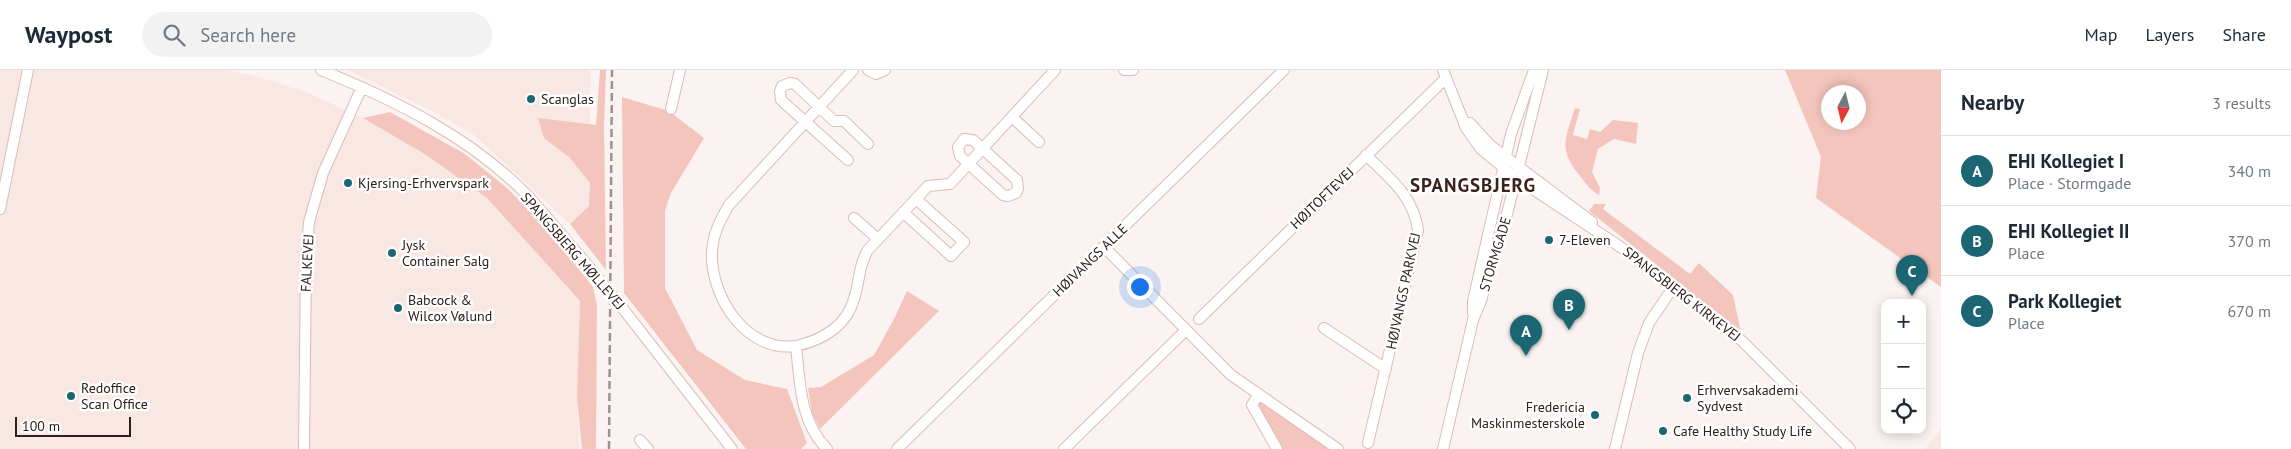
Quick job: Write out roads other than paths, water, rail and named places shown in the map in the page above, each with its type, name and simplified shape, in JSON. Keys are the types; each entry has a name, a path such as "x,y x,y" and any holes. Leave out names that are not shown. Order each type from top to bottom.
{"street":[{"path":"0,209 28,70"},
{"name":"SPANGSBJERG MØLLEVEJ","path":"321,70 362,87 423,118 476,151 527,195 624,310 732,449"},
{"path":"671,109 680,70"},
{"path":"853,70 729,205 717,227 712,251 714,276 724,301 739,324 753,336 769,344 796,346 815,341 833,330 847,317 855,298 861,261 878,239 928,186 950,184 1055,70"},
{"path":"868,70 876,74 885,70"},
{"path":"1124,70 1133,70"},
{"name":"HØJVANGS ALLE","path":"897,449 1284,70"},
{"name":"STORMGADE","path":"1442,449 1473,320 1481,301 1492,260 1504,226 1509,173 1513,161 1518,113 1534,70"},
{"name":"STORMGADE","path":"1473,320 1474,301 1509,173 1543,70"},
{"name":"SPANGSBJERG KIRKEVEJ","path":"1444,74 1474,141 1509,173 1619,246 1674,286 1742,340 1850,449"},
{"name":"HØJTOFTEVEJ","path":"1199,319 1366,155 1444,74"},
{"path":"848,160 781,100 780,91 782,86 790,83 795,84 834,121 844,121 868,144"},
{"name":"FALKEVEJ","path":"304,449 306,261 309,222 323,173 362,87"},
{"path":"1012,117 1039,142"},
{"name":"SPANGSBJERG KIRKEVEJ","path":"1464,117 1480,136 1604,230 1619,246"},
{"path":"969,139 1017,180 1018,189 1016,193 1008,196 1003,194 969,164 958,151 961,142 969,139"},
{"name":"HØJVANGS PARKVEJ","path":"1366,155 1403,191 1411,203 1418,230 1368,443"},
{"path":"903,212 951,256 964,242 916,198"},
{"path":"854,218 878,239"},
{"path":"1104,247 1231,375 1338,449"},
{"path":"1614,449 1638,353 1649,323 1674,286"},
{"path":"1324,328 1386,369"},
{"path":"1064,449 1186,330"},
{"path":"796,346 803,404 808,421 817,439 827,449"},
{"path":"1258,395 1252,405 1277,449"},
{"path":"640,440 648,449"}],"railway":[{"path":"609,449 612,70"}],"place":[{"name":"Scanglas","path":"531,99"},
{"name":"Kjersing-Erhvervspark","path":"348,183"},
{"name":"7-Eleven","path":"1549,240"},
{"name":"Jysk Container Salg","path":"392,253"},
{"name":"Park Kollegiet","path":"1912,296"},
{"name":"Babcock & Wilcox Vølund","path":"398,308"},
{"name":"EHI Kollegiet II","path":"1569,330"},
{"name":"EHI Kollegiet I","path":"1526,356"},
{"name":"Redoffice Scan Office","path":"71,396"},
{"name":"Erhvervsakademi Sydvest","path":"1687,398"},
{"name":"Fredericia Maskinmesterskole","path":"1595,415"},
{"name":"Cafe Healthy Study Life","path":"1663,431"}],"district":[{"name":"SPANGSBJERG","path":"1473,185"}]}
